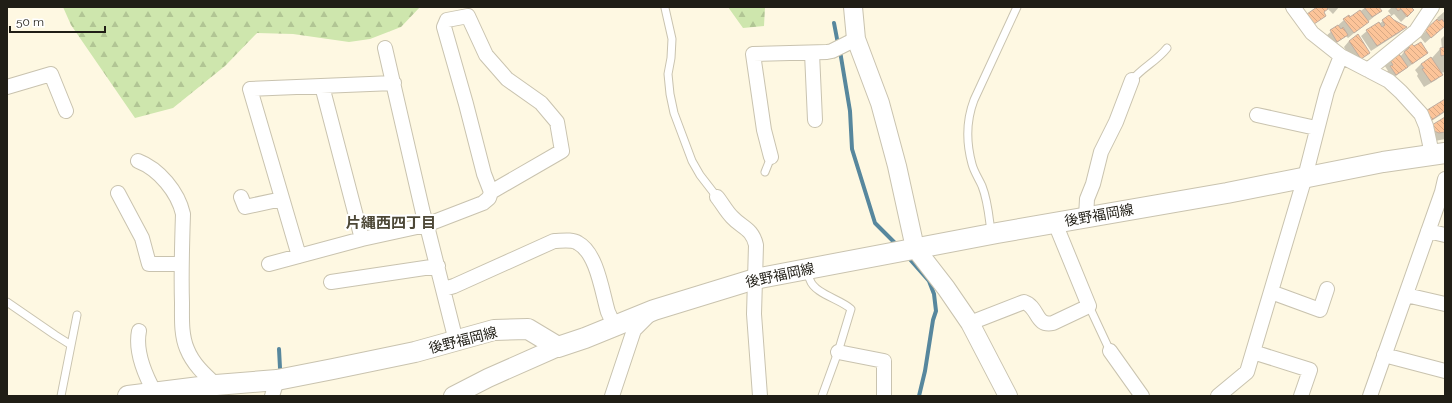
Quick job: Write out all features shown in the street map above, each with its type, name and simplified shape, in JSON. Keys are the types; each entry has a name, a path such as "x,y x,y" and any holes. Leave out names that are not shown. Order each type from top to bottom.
{"main road":[{"name":"後野福岡線","path":"128,396 216,385 274,388 333,369 415,352 494,330 528,328 558,347 654,310 755,279 992,234 1227,193 1383,162 1439,153"}],"street":[{"path":"853,7 856,40 882,110 916,248 970,323 1008,396"},
{"path":"1293,7 1312,33 1341,56 1393,84 1421,114 1439,153"},
{"path":"1368,70 1416,31 1432,7"},
{"path":"269,264 362,239 426,225 483,203 489,198 491,192 484,174 444,27 447,20 468,16 486,55 507,79 541,103 557,122 562,151 491,192"},
{"path":"771,157 764,130 753,54 812,53 832,51 856,40"},
{"path":"385,48 426,225 444,289 456,341"},
{"path":"812,53 815,120"},
{"path":"1218,396 1247,372 1305,177 1316,128 1327,91 1341,56"},
{"path":"7,87 51,74 66,111"},
{"path":"1086,217 1087,199 1093,184 1101,152 1116,122 1132,80"},
{"path":"299,256 250,89 394,83"},
{"path":"322,86 362,239"},
{"path":"1257,115 1316,128"},
{"path":"138,161 150,167 162,178 171,188 181,205 183,214 181,264 183,332 187,349 193,361 216,385"},
{"path":"1370,396 1444,188"},
{"path":"118,193 142,238 150,264 181,264"},
{"path":"717,197 733,218 749,230 756,245 754,314 760,396"},
{"path":"244,207 282,199"},
{"path":"970,323 1024,302 1029,303 1033,307 1041,322 1047,324 1053,323 1089,306 1055,223"},
{"path":"1428,231 1445,235"},
{"path":"444,289 454,286 554,241 568,240 578,242 591,256 596,266 608,312 614,326"},
{"path":"331,282 438,266"},
{"path":"1271,292 1320,310 1327,289"},
{"path":"1406,295 1445,304"},
{"path":"612,396 634,330 654,310"},
{"path":"139,331 138,348 151,386 155,393"},
{"path":"453,396 488,378 558,347"},
{"path":"1110,351 1142,396"},
{"path":"838,352 884,361 884,396"},
{"path":"1253,352 1310,370 1301,396"},
{"path":"1384,354 1445,371"}],"lane":[{"path":"992,234 982,186 972,165 968,146 967,127 974,100 1017,7"},
{"path":"665,8 672,39 668,74 674,113 692,161 700,175 717,197"},
{"path":"1132,80 1138,73 1160,58 1167,48"},
{"path":"765,172 771,157"},
{"path":"808,269 809,280 814,288 845,304 851,309 838,352 822,396"},
{"path":"7,302 55,336 71,345"},
{"path":"1089,306 1110,351"},
{"path":"61,396 77,315"}],"green space":[{"path":"63,7 420,7 401,27 370,39 349,42 293,34 257,33 225,66 173,108 135,118 71,25"},
{"path":"728,7 765,7 764,26 743,28"}],"building":[{"path":"1317,7 1326,7 1328,9 1324,12 1326,16 1314,24 1307,14"},
{"path":"1364,7 1379,7 1382,11 1372,17"},
{"path":"1395,7 1411,7 1414,10 1407,17 1401,9 1398,11"},
{"path":"1360,10 1369,22 1354,33 1343,19 1349,15 1350,17"},
{"path":"1389,15 1394,20 1407,27 1377,46 1366,30 1379,22 1382,27 1385,25 1382,20"},
{"path":"1437,19 1439,21 1442,19 1445,26 1431,38 1425,30"},
{"path":"1338,25 1341,29 1343,27 1348,35 1337,42 1330,30"},
{"path":"1358,34 1370,53 1361,59 1349,41"},
{"path":"1421,42 1428,53 1412,64 1404,52 1409,48 1407,46 1411,43 1414,46"},
{"path":"1445,47 1445,55 1441,56 1440,48"},
{"path":"1397,51 1408,67 1396,75 1390,66 1393,65 1388,57"},
{"path":"1431,57 1443,75 1431,82 1422,69 1424,68 1421,64"},
{"path":"1445,99 1445,111 1430,121 1424,112"},
{"path":"1445,117 1445,132 1439,133 1434,131 1432,125"}],"waterway":[{"path":"834,23 838,44"},
{"path":"840,51 850,111 852,149 875,223 898,246"},
{"path":"907,256 929,281 934,294 936,311 919,396"},
{"path":"279,349 280,368"}],"district":[{"name":"片縄西四丁目","path":"391,223"}]}
